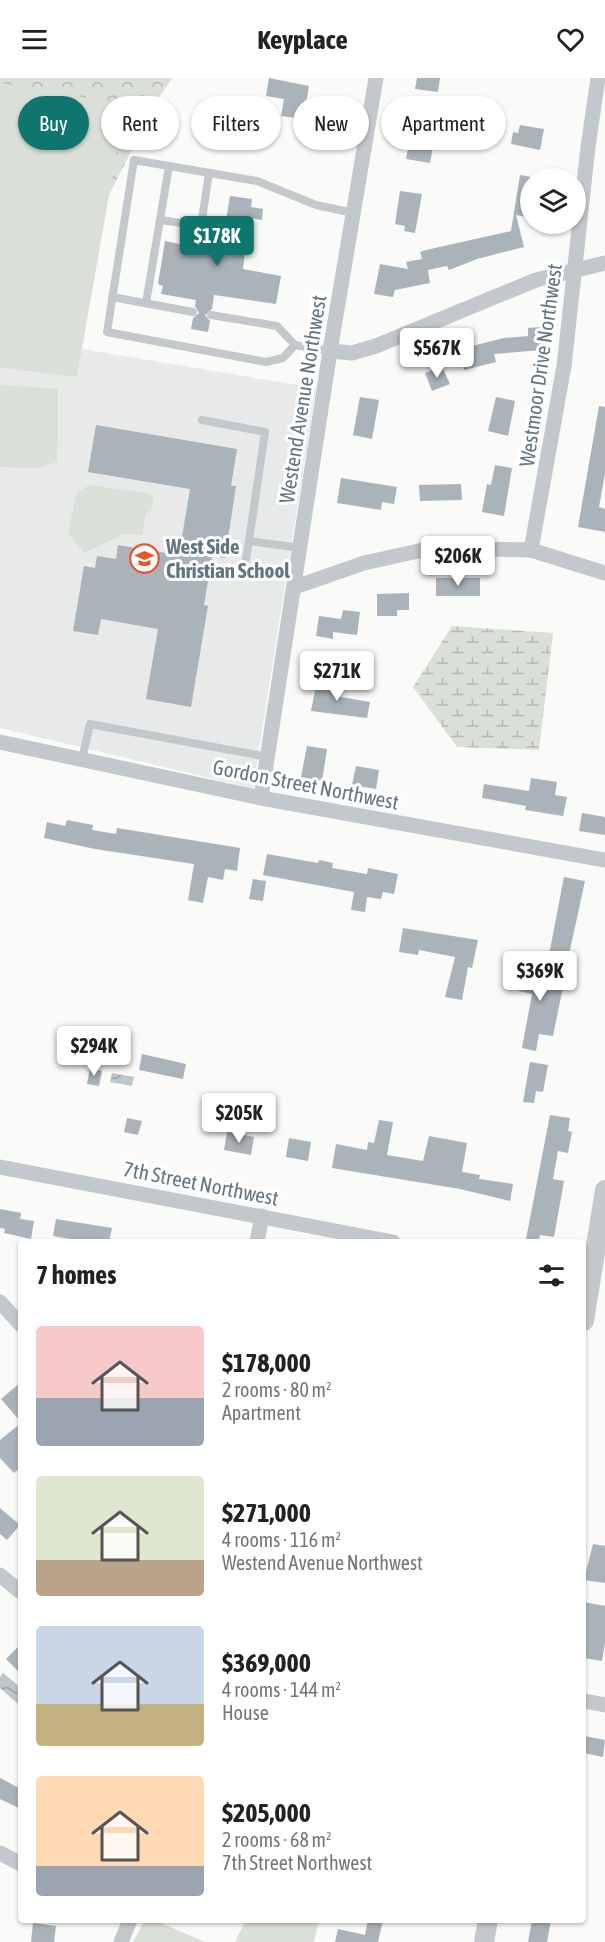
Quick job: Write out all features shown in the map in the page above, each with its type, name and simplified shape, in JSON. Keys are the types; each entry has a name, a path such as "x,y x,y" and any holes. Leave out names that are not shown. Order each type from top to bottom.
{"street":[{"name":"Westend Avenue Northwest","path":"261,798 330,351 376,78"},
{"name":"Westmoor Drive Northwest","path":"531,550 564,366 598,78"},
{"path":"330,351 352,353 375,346 536,280 605,263"},
{"path":"295,587 364,563 432,548 531,550 605,573"},
{"name":"Gordon Street Northwest","path":"0,742 261,798 605,860"},
{"name":"7th Street Northwest","path":"0,1167 378,1239"},
{"path":"586,1313 593,1284 605,1190"},
{"path":"258,1239 262,1216"},
{"path":"0,1302 18,1322"},
{"path":"0,1575 18,1590"},
{"path":"586,1701 605,1705"},
{"path":"0,1853 18,1862"},
{"path":"121,1942 128,1923"},
{"path":"484,1942 487,1923"}],"lane":[{"path":"296,345 283,358 266,362 106,332 134,160 257,181 316,205 354,213"},
{"path":"147,303 169,166"},
{"path":"161,220 201,226 209,173"},
{"path":"112,297 193,312"},
{"path":"211,315 277,326 296,345 330,351"},
{"path":"202,420 265,432 246,559"},
{"path":"249,541 301,548"},
{"path":"82,759 90,724 268,757"}],"shaded area":[{"name":"West Side Christian School","path":"82,349 316,388 253,788 0,728 0,368 77,377"}],"green space":[{"path":"0,78 172,78 160,96 101,96 101,150 132,150 77,257 0,308"},
{"path":"0,83 77,96 18,96 18,150 89,150 89,98 101,100 101,150 117,150 77,377 0,368"},
{"path":"0,385 58,389 57,462 37,468 0,467"},
{"path":"90,485 150,494 154,500 151,511 146,513 142,535 123,534 84,553 68,533 77,492"},
{"path":"452,626 553,633 539,750 457,747 413,687"},
{"path":"143,1923 161,1923 205,1942 133,1942"},
{"path":"244,1923 318,1923 314,1942 235,1942"}],"water":[{"path":"112,1073 134,1077 132,1086 110,1082"},
{"path":"3,1673 18,1686 17,1703 0,1688 0,1677"}],"building":[{"path":"269,78 309,86 307,96 293,96 293,118 281,116 284,99 281,96 266,96"},
{"path":"417,78 440,78 438,92 415,89"},
{"path":"520,125 544,129 540,150 511,144 513,132 518,133"},
{"path":"408,150 432,150 430,163 406,159"},
{"path":"520,175 520,216 516,215 524,247 477,259 449,270 447,266 428,270 430,283 395,290 393,297 374,294 380,264 408,269 406,262 422,259 420,252 511,231"},
{"path":"400,191 422,194 415,233 404,231 405,226 395,224"},
{"path":"230,196 252,199 251,207 263,209 262,220 249,218 243,269 281,276 276,304 214,295 212,309 205,315 210,321 208,332 191,329 193,318 199,313 195,306 196,300 161,294 163,286 158,284 165,241 189,246 190,237 207,240 207,235 223,238"},
{"path":"540,327 542,350 494,354 496,362 464,370 460,349 504,338 528,336 528,328"},
{"path":"442,366 450,384 432,391 425,373"},
{"path":"360,397 379,400 372,439 353,435"},
{"path":"496,397 515,401 508,436 488,431"},
{"path":"599,406 605,407 605,474 599,507 605,509 605,532 578,527"},
{"path":"96,425 237,449 231,486 236,486 225,558 212,556 204,605 208,606 191,707 146,699 158,629 101,619 98,635 73,631 84,566 95,568 97,556 116,559 118,545 179,555 190,489 88,472"},
{"path":"495,465 512,468 504,516 482,512 487,484 491,485"},
{"path":"341,478 397,487 394,504 382,502 381,510 337,503"},
{"path":"461,484 462,500 420,501 419,485"},
{"path":"436,578 480,578 480,596 436,596"},
{"path":"409,593 409,610 397,610 397,616 377,616 377,594"},
{"path":"343,610 360,612 357,635 333,632 333,639 316,636 319,616 341,619"},
{"path":"317,680 337,684 335,696 370,702 367,718 311,711"},
{"path":"307,746 327,749 322,781 301,777"},
{"path":"356,766 379,770 376,789 352,785"},
{"path":"531,778 557,782 555,795 567,797 563,816 525,810 526,806 482,798 484,784 529,791"},
{"path":"582,813 605,817 605,835 579,831"},
{"path":"67,820 93,825 92,830 116,834 117,828 240,848 237,871 225,869 223,880 208,877 203,903 188,900 194,864 95,849 44,838 47,822 65,826"},
{"path":"267,854 318,863 319,860 333,863 332,868 367,874 368,868 398,874 394,894 383,892 381,899 367,897 365,912 351,910 354,892 263,875"},
{"path":"564,877 585,881 568,959 549,955"},
{"path":"253,879 266,881 263,901 249,899"},
{"path":"403,928 478,940 472,968 468,967 462,1000 445,997 455,957 419,950 418,955 399,952"},
{"path":"536,961 552,964 549,979 564,982 553,1036 539,1034 536,1051 522,1048 532,994 519,991 523,965 535,967"},
{"path":"142,1054 186,1064 183,1079 139,1070"},
{"path":"530,1062 548,1065 543,1092 536,1091 534,1103 523,1102"},
{"path":"90,1068 102,1071 99,1086 87,1084"},
{"path":"215,1100 231,1103 227,1121 211,1118"},
{"path":"550,1115 570,1118 568,1131 572,1132 568,1153 558,1151 553,1179 564,1181 554,1237 540,1235 539,1239 526,1239"},
{"path":"127,1118 142,1121 138,1135 124,1132"},
{"path":"379,1120 393,1122 387,1155 423,1161 429,1136 467,1143 462,1172 480,1175 479,1179 513,1184 510,1201 460,1189 332,1168 336,1144 367,1150 368,1142 374,1143"},
{"path":"227,1132 254,1137 251,1155 224,1150"},
{"path":"289,1138 311,1142 308,1161 286,1157"},
{"path":"0,1209 21,1213 20,1219 34,1221 31,1239 4,1233 5,1229 0,1228"},
{"path":"56,1219 112,1228 110,1239 70,1239 53,1236"},
{"path":"18,1385 18,1419 1,1399"},
{"path":"18,1425 18,1470 14,1473 0,1458 0,1440"},
{"path":"0,1508 18,1523 18,1527 7,1540 0,1534"},
{"path":"593,1544 605,1546 605,1583 586,1580"},
{"path":"586,1602 605,1606 605,1643 602,1661 586,1658"},
{"path":"18,1647 18,1671 6,1659"},
{"path":"586,1736 605,1740 603,1757 586,1753"},
{"path":"0,1778 18,1787 18,1808 0,1799"},
{"path":"33,1923 56,1926 54,1942 31,1942"},
{"path":"367,1923 382,1923 378,1942 335,1942 338,1929 365,1935"},
{"path":"531,1923 550,1923 547,1942 528,1942"}],"place":[{"name":"West Side Christian School","path":"145,558"}]}
